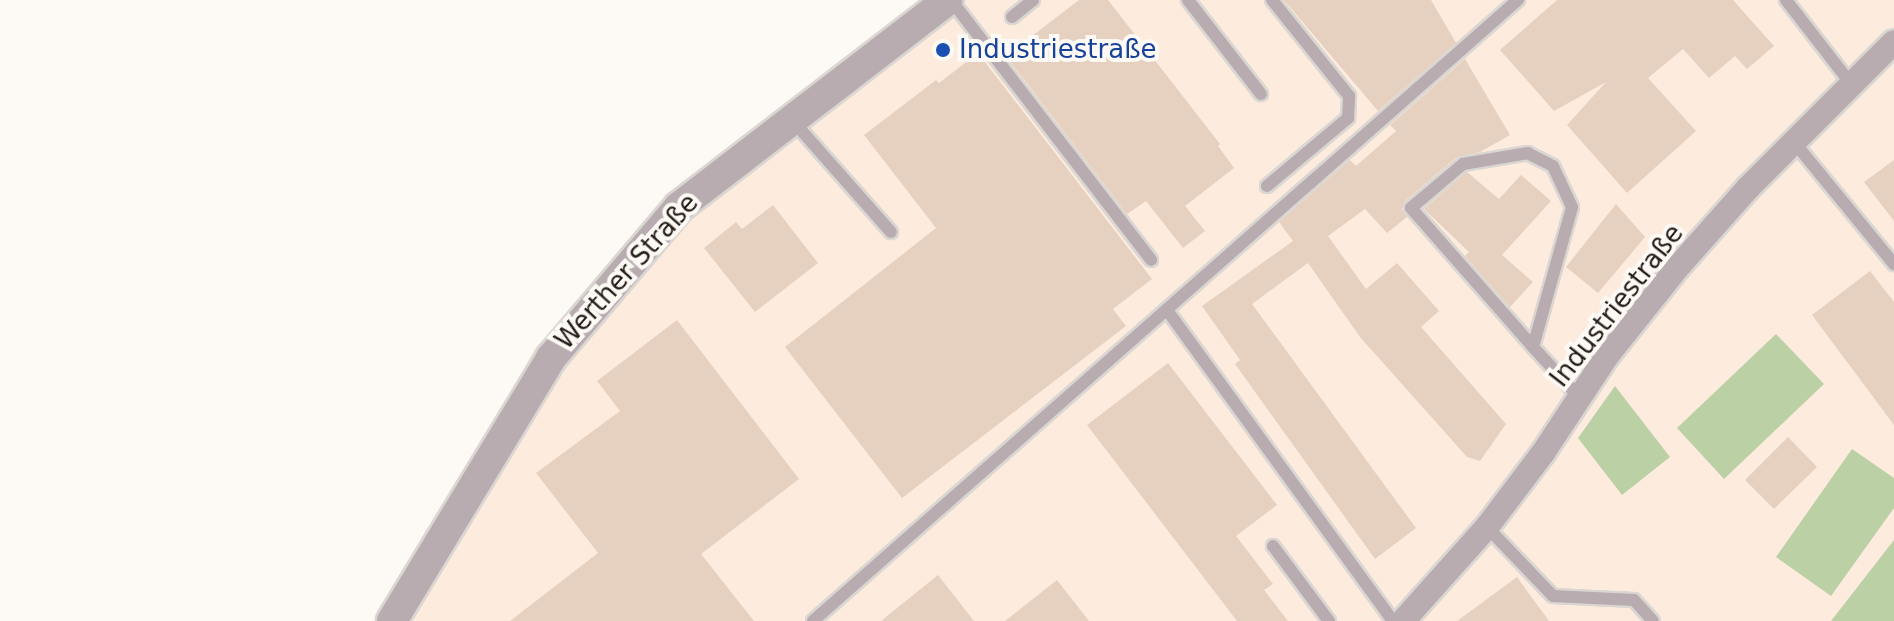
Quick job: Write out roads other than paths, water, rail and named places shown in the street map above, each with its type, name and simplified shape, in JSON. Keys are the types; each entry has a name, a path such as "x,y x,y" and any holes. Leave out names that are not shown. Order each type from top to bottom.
{"street":[{"name":"Werther Straße","path":"392,621 551,358 679,207 950,0"},
{"name":"Industriestraße","path":"1403,621 1487,527 1677,268 1794,142 1894,42"}],"lane":[{"path":"950,0 1151,260"},
{"path":"1012,17 1033,0"},
{"path":"1188,0 1261,94"},
{"path":"1267,186 1348,118 1349,96 1272,0"},
{"path":"813,621 1518,0"},
{"path":"1786,0 1852,85"},
{"path":"791,119 891,232"},
{"path":"1794,142 1894,264"},
{"path":"1533,347 1572,207 1553,166 1528,153 1463,164 1411,208 1533,347 1580,398"},
{"path":"1167,310 1393,621"},
{"path":"1487,527 1553,596 1634,600 1653,621"},
{"path":"1273,546 1327,620"}],"place":[{"name":"Industriestraße","path":"943,50"}]}
